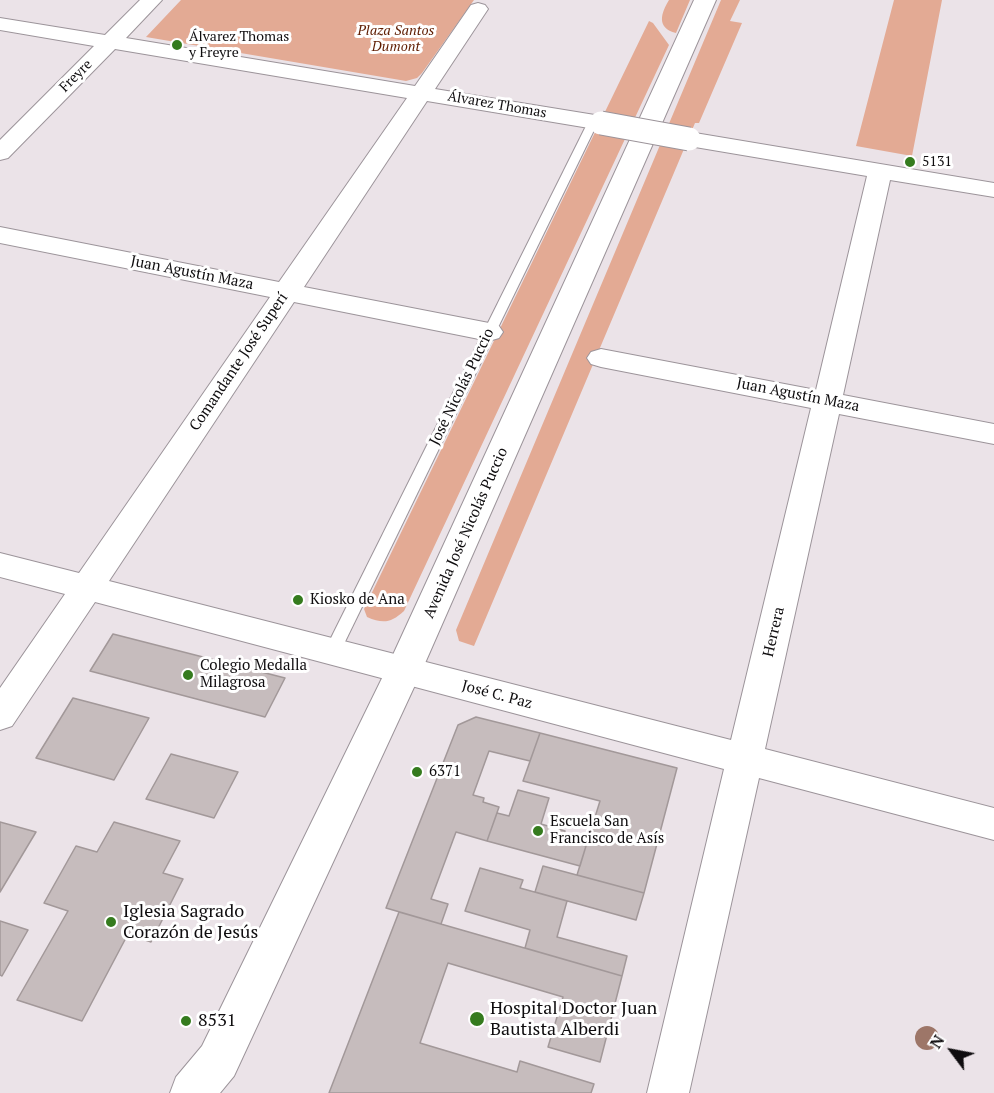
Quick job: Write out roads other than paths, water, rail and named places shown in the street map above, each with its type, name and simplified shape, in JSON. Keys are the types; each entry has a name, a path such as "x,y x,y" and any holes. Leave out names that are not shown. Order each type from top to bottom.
{"street":[{"name":"Freyre","path":"0,153 152,0"},
{"name":"Avenida José Nicolás Puccio","path":"209,1082 404,670 705,0"},
{"name":"Comandante José Superí","path":"0,716 478,9"},
{"name":"Álvarez Thomas","path":"0,24 994,190"},
{"name":"Herrera","path":"669,1093 880,171"},
{"name":"Juan Agustín Maza","path":"0,235 489,332"},
{"name":"Juan Agustín Maza","path":"601,358 828,400 994,434"},
{"name":"José C. Paz","path":"0,565 994,824"}],"lane":[{"name":"José Nicolás Puccio","path":"332,652 489,332 597,122"}],"place":[{"name":"Álvarez Thomas y Freyre","path":"177,45"},
{"name":"5131","path":"910,162"},
{"name":"Kiosko de Ana","path":"298,600"},
{"name":"Colegio Medalla Milagrosa","path":"188,675"},
{"name":"6371","path":"417,772"},
{"name":"Escuela San Francisco de Asís","path":"538,831"},
{"name":"Iglesia Sagrado Corazón de Jesús","path":"111,922"},
{"name":"Hospital Doctor Juan Bautista Alberdi","path":"477,1019"},
{"name":"8531","path":"186,1021"}],"park label":[{"name":"Plaza Santos Dumont","path":"396,40"}]}
